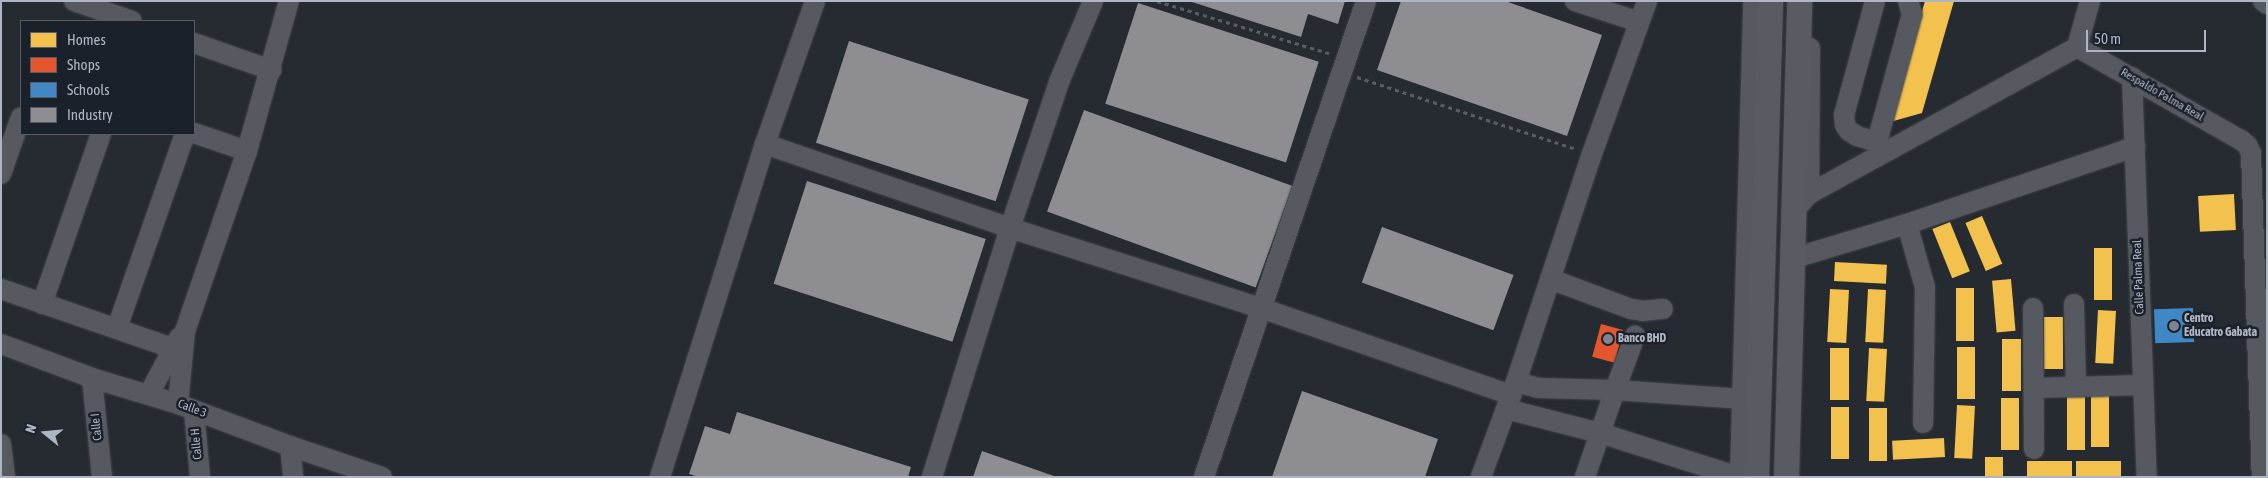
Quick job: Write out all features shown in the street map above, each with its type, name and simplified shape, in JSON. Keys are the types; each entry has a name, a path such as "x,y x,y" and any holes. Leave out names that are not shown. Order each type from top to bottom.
{"main road":[{"path":"1756,477 1770,1"},
{"path":"1786,477 1799,1"}],"street":[{"path":"74,1 129,20"},
{"path":"149,394 172,348 185,331 247,151 289,1"},
{"path":"660,477 765,144 815,1"},
{"path":"932,477 1010,228 1059,82 1094,1"},
{"path":"1204,477 1366,1"},
{"path":"1574,1 1640,22"},
{"path":"1481,477 1511,396 1592,154 1647,1"},
{"path":"765,144 1010,228 1261,308 1511,396 1600,433 1740,477 1753,1"},
{"path":"1809,194 1810,1"},
{"path":"1875,1 1844,115 1845,125 1849,131 1880,147"},
{"path":"1880,147 1912,14 1908,1"},
{"path":"1792,213 1809,194 1880,147 2077,47 2090,1"},
{"path":"2263,1 2267,4"},
{"path":"195,43 271,70"},
{"name":"Respaldo Palma Real","path":"2077,47 2247,145 2251,153 2262,477"},
{"name":"Calle Palma Real","path":"2132,77 2147,477"},
{"path":"1,174 20,120"},
{"path":"195,134 247,151"},
{"path":"42,304 101,135"},
{"path":"117,328 185,135"},
{"path":"1791,259 1907,224 2135,147"},
{"path":"1907,224 1925,287 1923,423"},
{"path":"1550,278 1632,309 1643,311 1663,309"},
{"path":"1,289 172,348"},
{"path":"2074,304 2076,387"},
{"path":"2034,308 2034,449"},
{"name":"Calle H","path":"185,331 186,407 200,477"},
{"path":"1585,477 1635,336"},
{"name":"Calle 3","path":"1,344 92,378 149,394 290,446 382,477"},
{"name":"Calle I","path":"92,378 102,477"},
{"path":"2034,388 2143,385"},
{"path":"1511,396 1538,388 1615,390 1743,399"},
{"path":"1,444 5,477"},
{"path":"290,446 293,477"}],"path":[{"path":"1157,1 1344,65 1592,154"}],"building: Homes":[{"path":"1925,1 1954,1 1922,113 1890,122"},
{"path":"2234,194 2236,230 2200,232 2198,196"},
{"path":"1982,216 2002,264 1986,271 1965,223"},
{"path":"1950,222 1970,271 1952,278 1932,229"},
{"path":"2094,248 2112,248 2112,300 2094,300"},
{"path":"1835,262 1887,265 1886,284 1834,281"},
{"path":"2011,279 2016,331 1997,332 1992,281"},
{"path":"1956,288 1974,288 1974,341 1956,341"},
{"path":"1830,289 1849,290 1846,343 1827,342"},
{"path":"1868,289 1886,290 1883,343 1865,342"},
{"path":"2098,310 2116,311 2113,364 2095,363"},
{"path":"2044,317 2063,317 2063,369 2044,369"},
{"path":"2002,339 2021,339 2021,391 2002,391"},
{"path":"1957,347 1975,347 1975,399 1957,399"},
{"path":"1830,348 1849,348 1849,400 1830,400"},
{"path":"1869,348 1887,349 1884,402 1866,401"},
{"path":"2091,395 2109,395 2109,447 2091,447"},
{"path":"2067,397 2085,397 2085,450 2067,450"},
{"path":"2001,398 2019,398 2019,450 2001,450"},
{"path":"1957,405 1975,406 1972,459 1954,458"},
{"path":"1831,407 1849,407 1849,459 1831,459"},
{"path":"1869,408 1887,408 1887,461 1869,461"},
{"path":"1944,438 1945,457 1893,460 1892,441"},
{"path":"1985,457 2003,457 2003,477 1985,477"},
{"path":"2027,461 2072,461 2072,477 2027,477"},
{"path":"2076,461 2121,461 2121,477 2076,477"}],"building: Shops":[{"name":"Banco BHD","path":"1601,324 1623,330 1614,363 1592,357"}],"building: Schools":[{"name":"Centro Educatro Gabata","path":"2193,308 2194,342 2155,343 2154,309"}],"building: Industry":[{"path":"1345,1 1338,24 1308,14 1301,37 1192,2"},
{"path":"1401,1 1505,1 1602,35 1567,136 1377,70"},
{"path":"1138,3 1319,62 1286,163 1105,104"},
{"path":"849,41 1029,99 996,201 816,143"},
{"path":"1084,110 1293,186 1256,287 1047,211"},
{"path":"807,181 986,239 952,342 774,284"},
{"path":"1382,227 1514,275 1493,330 1362,282"},
{"path":"1302,391 1438,439 1425,477 1272,477"},
{"path":"737,412 911,467 908,477 699,477 689,474 705,426 730,434"},
{"path":"982,451 1054,476 1054,477 973,477"}],"place":[{"name":"Centro Educatro Gabata","path":"2174,326"},
{"name":"Banco BHD","path":"1608,339"}]}
